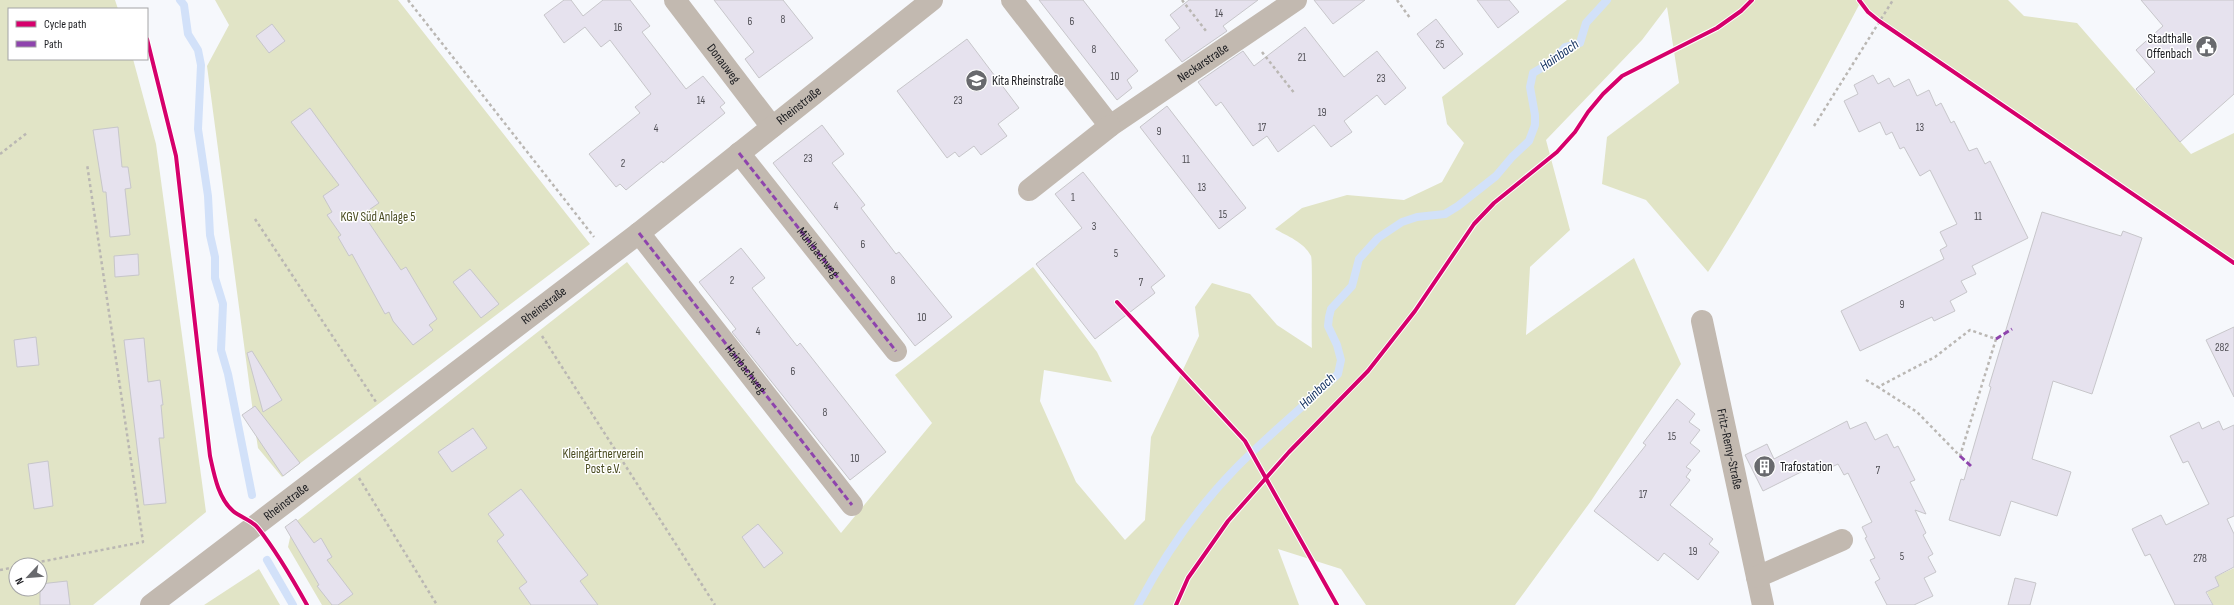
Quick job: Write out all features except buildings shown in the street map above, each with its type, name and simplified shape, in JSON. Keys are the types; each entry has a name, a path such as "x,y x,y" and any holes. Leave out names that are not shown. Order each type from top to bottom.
{"street":[{"name":"Donauweg","path":"675,0 772,127"},
{"name":"Rheinstraße","path":"151,605 639,233 932,0"},
{"path":"1012,0 1110,126"},
{"name":"Neckarstraße","path":"1029,190 1110,126 1296,0"},
{"name":"Mühlbachweg","path":"740,153 896,351"},
{"name":"Hainbachweg","path":"639,233 852,505"},
{"name":"Fritz-Remy-Straße","path":"1702,321 1763,605"},
{"path":"1757,577 1842,540"}],"path":[{"path":"408,0 609,256"},
{"path":"1182,0 1221,50"},
{"path":"1397,0 1410,18"},
{"path":"1814,126 1893,0"},
{"path":"1247,33 1295,94"},
{"path":"0,154 27,133"},
{"path":"48,560 143,542 87,164"},
{"path":"255,219 390,423"},
{"path":"529,316 715,605"},
{"path":"1866,380 1878,386 1917,412 1960,456 1996,339 1970,330 1936,357 1878,386"},
{"path":"346,456 437,605"}],"green space":[{"path":"0,0 115,0 118,8 8,8 8,60 133,60 156,144 206,512 93,605 0,605"},
{"name":"KGV Süd Anlage 5","path":"215,0 398,0 590,244 282,477 258,448 256,435 207,66 229,25"},
{"name":"Kleingärtnerverein Post e.V.","path":"1567,0 2008,0 2024,16 2077,23 2191,154 2234,133 2234,264 1859,5 1768,174 1729,240 1708,272 1646,200 1602,184 1607,137 1679,83 1667,7 1642,40 1546,140 1570,230 1530,267 1526,335 1634,258 1681,364 1591,501 1515,605 1366,605 1341,569 1278,549 1299,605 322,605 288,547 293,524 627,262 841,533 932,423 895,375 1033,267 1097,352 1112,382 1044,370 1040,401 1076,482 1125,540 1145,520 1151,437 1199,336 1195,307 1212,283 1250,294 1277,325 1312,348 1311,256 1300,243 1275,229 1302,208 1347,195 1404,200 1442,182 1464,143 1447,124 1442,97"},
{"path":"2234,568 2234,605 2213,605 2207,592 2219,586 2215,577"},
{"path":"259,569 280,605 204,605"}],"waterway":[{"path":"180,0 184,5 188,34 198,50 201,65 198,129 208,196 210,235 215,257 215,278 223,304 221,350 228,374 252,495"},
{"name":"Hainbach","path":"1138,605 1170,551 1207,500 1235,469 1338,374 1341,360 1337,345 1328,326 1329,317 1331,309 1352,286 1359,259 1378,238 1402,222 1417,217 1445,214 1458,206 1496,176 1512,157 1529,141 1535,125 1535,115 1530,87 1533,73 1553,61 1565,47 1580,43 1586,23 1607,0"},
{"path":"267,560 293,605"}],"marked path":[{"path":"739,153 896,351"},
{"path":"639,233 852,505"},
{"path":"1996,339 2012,329"},
{"path":"1960,456 1971,466"}],"cycle path":[{"path":"1176,605 1188,578 1228,521 1289,452 1368,371 1415,311 1474,224 1494,203 1557,152 1575,132 1588,112 1603,94 1622,76 1717,28 1741,11 1752,0"},
{"path":"1859,0 1868,12 1879,21 2234,263"},
{"path":"148,43 176,156 210,456 215,478 220,493 228,506 233,511 253,523 272,546 307,605"},
{"path":"1117,302 1245,441 1337,605"}],"place":[{"name":"Stadthalle Offenbach","path":"2207,46"},
{"name":"Kita Rheinstraße","path":"976,81"},
{"name":"Trafostation","path":"1765,467"}]}
